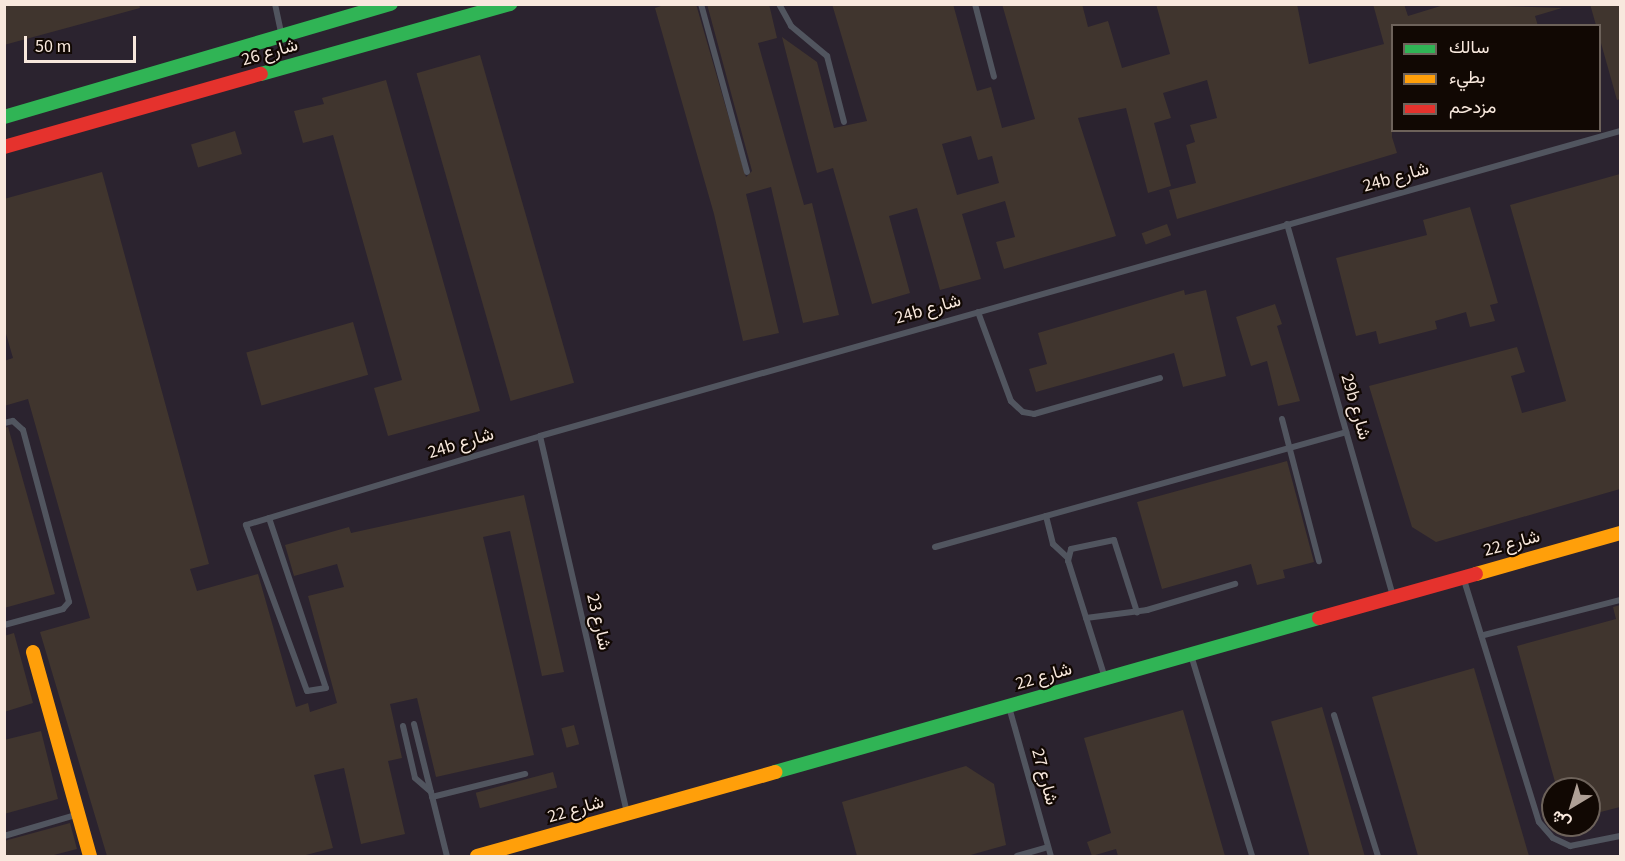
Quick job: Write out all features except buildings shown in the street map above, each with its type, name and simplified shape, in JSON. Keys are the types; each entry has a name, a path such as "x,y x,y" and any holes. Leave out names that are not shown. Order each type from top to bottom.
{"street":[{"name":"شارع 26","path":"4,117 391,4"},
{"name":"شارع 26","path":"4,147 510,4"},
{"name":"شارع 22","path":"477,856 1620,533"},
{"path":"33,652 90,856"}],"lane":[{"path":"275,4 282,36"},
{"path":"701,4 747,172"},
{"path":"779,4 791,26 827,56 844,122"},
{"path":"975,4 994,77"},
{"name":"24b شارع","path":"269,518 326,688 307,691 246,525 269,518 540,436 1620,131"},
{"name":"29b شارع","path":"1287,224 1393,598"},
{"path":"978,312 1011,401 1023,412 1034,414 1160,378"},
{"path":"1282,419 1319,561"},
{"path":"4,423 14,421 23,430 69,602 63,609 4,625"},
{"path":"935,547 1346,432"},
{"name":"شارع 23","path":"540,436 627,814"},
{"path":"1047,516 1053,544 1068,557 1105,679"},
{"path":"1068,557 1075,547 1114,540 1137,612"},
{"path":"1462,577 1484,635 1539,822 1553,838 1580,848 1620,836"},
{"path":"1086,618 1137,612 1235,584"},
{"path":"1484,635 1620,600"},
{"path":"1190,655 1252,856"},
{"name":"شارع 27","path":"1009,706 1051,856"},
{"path":"1334,715 1378,856"},
{"path":"414,724 447,856"},
{"path":"404,726 415,778 432,795"},
{"path":"432,795 525,774"},
{"path":"4,836 78,814"},
{"path":"1017,856 1048,847"},
{"path":"1580,848 1582,856"}],"shaded area":[{"path":"5,5 1620,5 1620,856 5,856"}],"traffic: fast":[{"path":"4,117 391,4"},
{"path":"261,74 510,4"},
{"path":"775,772 1319,618"}],"traffic: slow":[{"path":"1476,574 1620,533"},
{"path":"33,652 90,856"},
{"path":"477,856 775,772"}],"traffic: jam":[{"path":"4,147 261,74"},
{"path":"1319,618 1476,574"}]}
